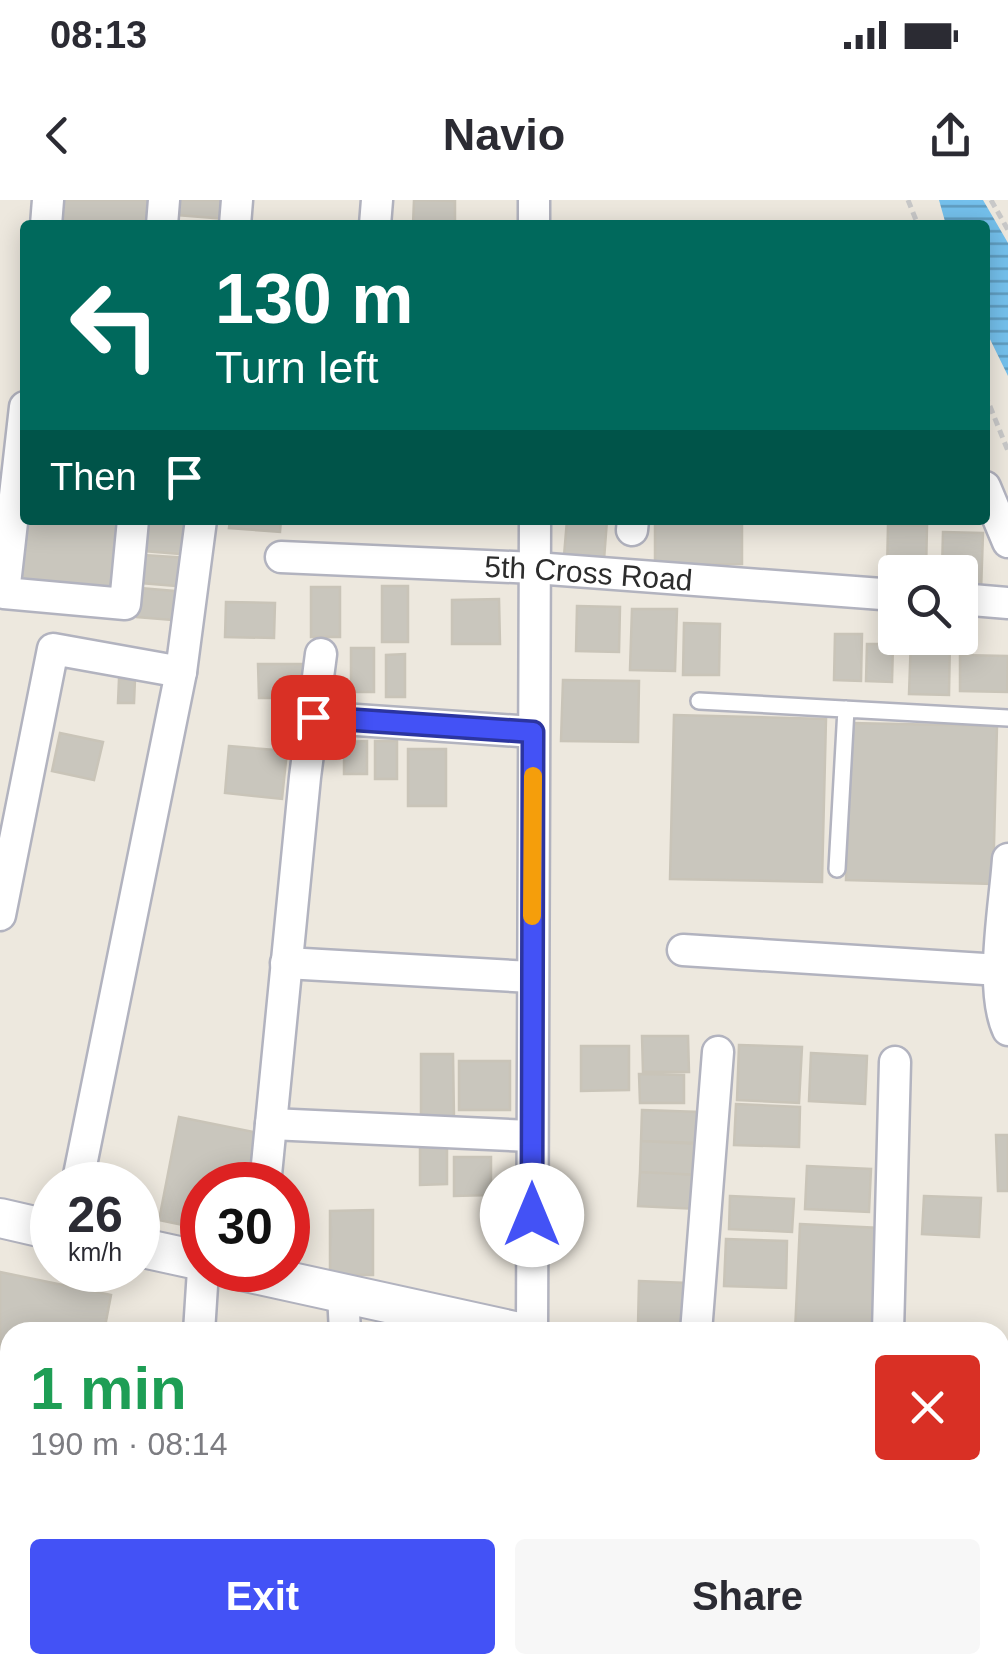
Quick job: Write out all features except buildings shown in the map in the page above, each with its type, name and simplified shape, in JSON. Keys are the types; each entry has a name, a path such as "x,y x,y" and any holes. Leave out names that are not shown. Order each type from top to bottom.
{"street":[{"path":"20,451 4,593 125,604 133,525"},
{"path":"990,499 1008,542"},
{"path":"82,1162 181,672 200,525"},
{"path":"532,1322 534,525"},
{"name":"5th Cross Road","path":"281,557 534,568 878,594"},
{"path":"978,600 1008,603"},
{"path":"0,915 54,649 181,672"},
{"path":"268,1162 320,654"},
{"path":"313,717 533,732"},
{"path":"1008,859 1000,970 1008,1030"},
{"path":"683,950 1000,970"},
{"path":"286,963 531,977"},
{"path":"697,1322 718,1052"},
{"path":"888,1322 896,1062"},
{"path":"271,1124 532,1136"},
{"path":"0,1218 30,1225"},
{"path":"310,1286 472,1322"},
{"path":"200,1322 202,1292"},
{"path":"342,1294 344,1322"}],"lane":[{"path":"698,701 1008,718"},
{"path":"837,869 846,709"}],"path":[{"path":"991,200 1008,230"},
{"path":"990,406 1008,451"}],"water":[{"path":"939,200 983,200 1008,243 1008,376 990,339 990,220 945,220"}],"slow traffic":[{"path":"532,916 533,776"}],"route":[{"path":"313,717 533,732 532,1215"}]}
